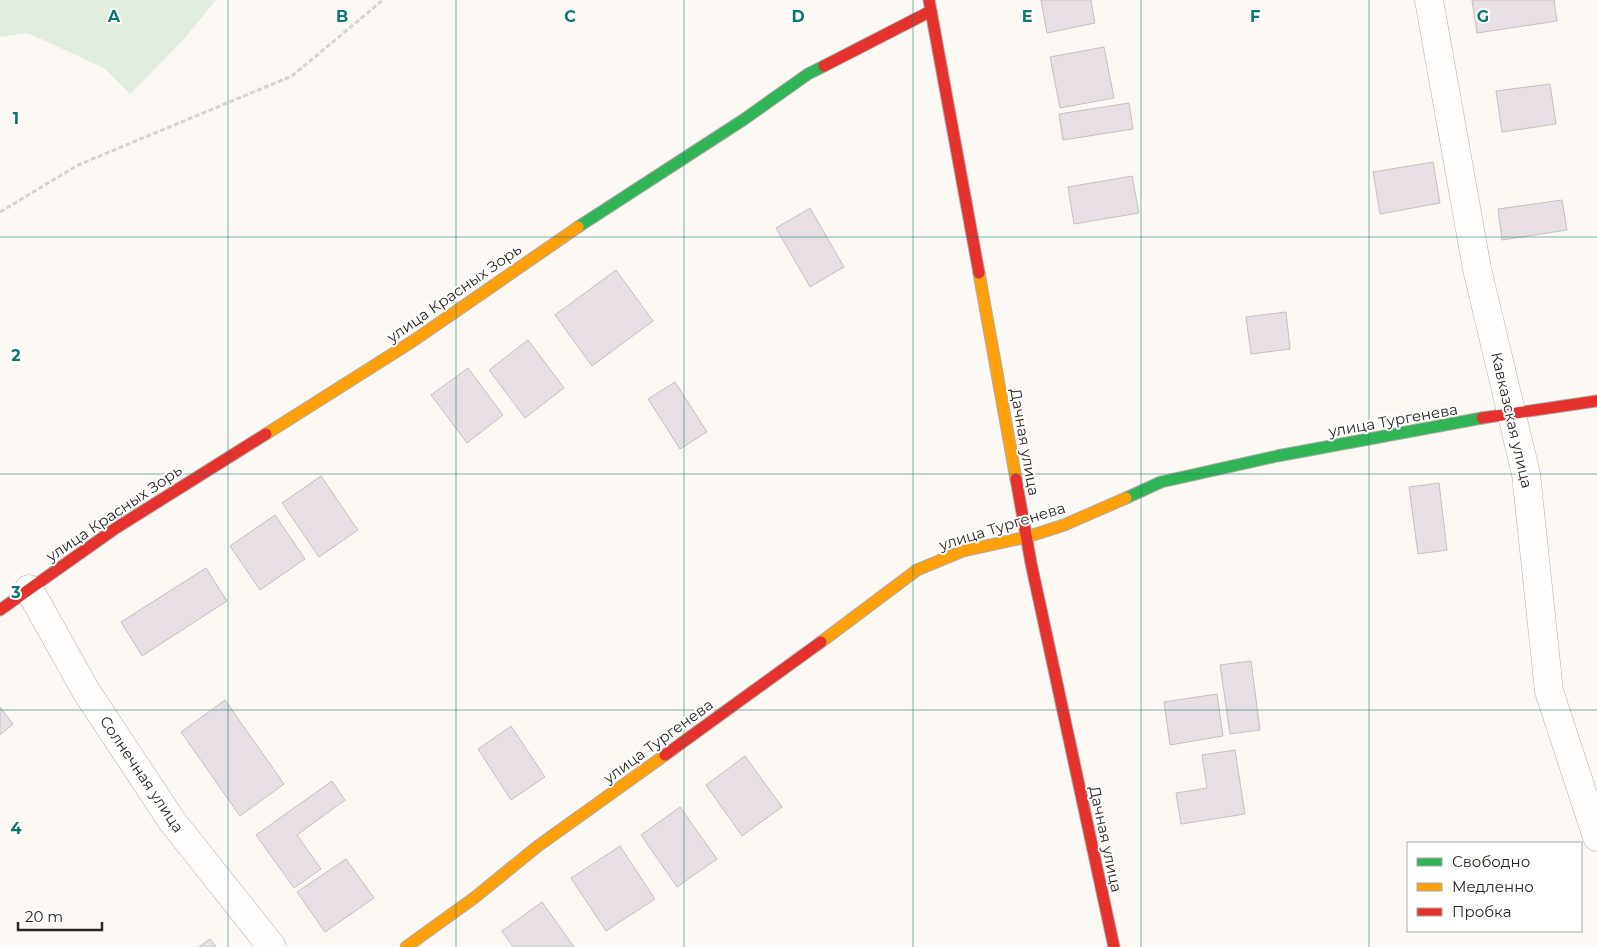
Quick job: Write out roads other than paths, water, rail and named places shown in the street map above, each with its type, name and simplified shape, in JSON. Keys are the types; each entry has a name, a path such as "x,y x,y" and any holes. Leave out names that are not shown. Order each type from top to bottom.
{"street":[{"name":"Кавказская улица","path":"1429,0 1477,268 1526,474 1549,691 1597,837"},
{"name":"Дачная улица","path":"930,6 1027,537 1114,947"},
{"name":"улица Красных Зорь","path":"0,610 116,528 413,341 536,254 744,120 808,74 930,6"},
{"name":"улица Тургенева","path":"406,947 474,898 538,846 794,662 917,570 963,551 1001,541 1027,537 1064,525 1161,482 1277,456 1512,413 1597,400"},
{"name":"Солнечная улица","path":"29,589 86,690 172,821 272,947"}]}
